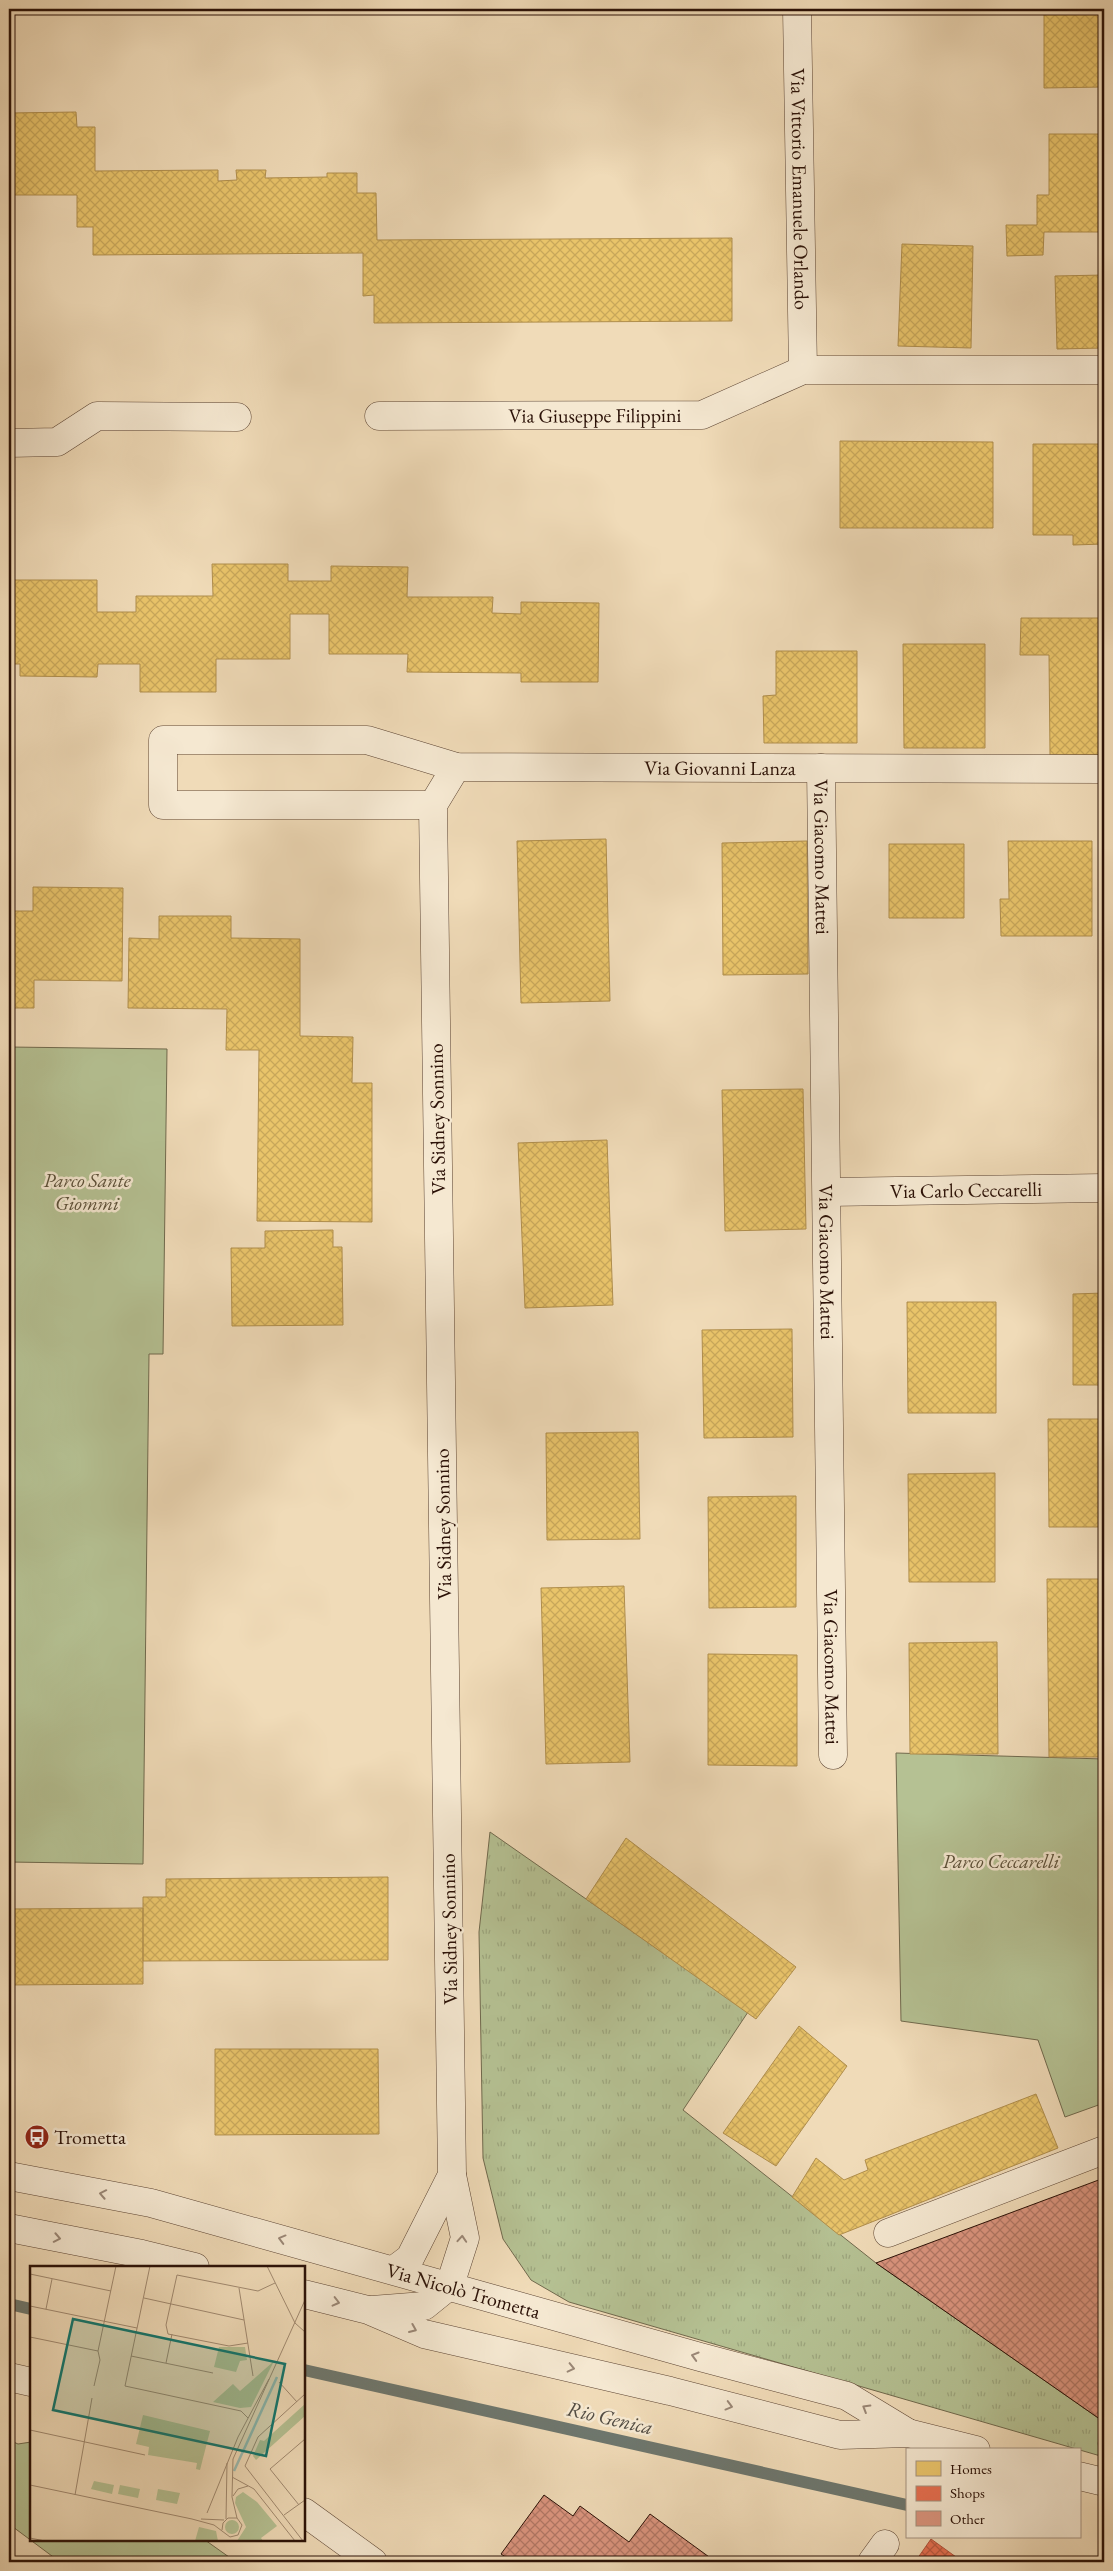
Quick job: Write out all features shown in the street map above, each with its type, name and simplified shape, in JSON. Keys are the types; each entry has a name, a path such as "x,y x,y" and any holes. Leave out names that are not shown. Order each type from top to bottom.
{"street":[{"name":"Via Vittorio Emanuele Orlando","path":"797,9 803,370"},
{"path":"803,370 1104,370"},
{"name":"Via Giuseppe Filippini","path":"379,416 702,415 803,370"},
{"path":"9,443 57,442 97,416 237,417"},
{"name":"Via Giovanni Lanza","path":"433,805 163,805 163,740 367,740 456,767 1104,768"},
{"path":"433,805 456,767"},
{"name":"Via Giacomo Mattei","path":"822,768 833,1755"},
{"name":"Via Sidney Sonnino","path":"394,2270 410,2258 452,2175 433,805"},
{"name":"Via Carlo Ceccarelli","path":"826,1192 1104,1188"},
{"path":"888,2233 1104,2150"},
{"path":"368,2310 424,2306 450,2285 465,2238 452,2175"},
{"name":"Via Nicolò Trometta","path":"9,2176 151,2203 450,2285 700,2358 847,2396 908,2433"},
{"path":"9,2228 142,2254 191,2266"},
{"name":"Via Nicolò Trometta","path":"305,2294 368,2310 424,2334 670,2391 840,2435 908,2433 968,2448"},
{"path":"9,2377 30,2382"},
{"path":"1080,2476 1104,2482"},
{"path":"305,2513 373,2562"}],"green space":[{"name":"Parco Sante Giommi","path":"9,1047 167,1049 163,1354 149,1354 143,1864 9,1862"},
{"name":"Parco Ceccarelli","path":"896,1753 1104,1759 1104,2103 1065,2117 1038,2040 901,2021"},
{"path":"490,1832 748,2012 683,2110 876,2263 1104,2422 1104,2457 1080,2450 1080,2448 1073,2448 569,2302 531,2280 503,2239 483,2158 479,1932"},
{"path":"9,2440 18,2444 30,2442 30,2540 9,2524"},
{"path":"32,2541 206,2541 236,2562 60,2562"}],"building: Homes":[{"path":"1044,9 1104,9 1104,87 1044,88"},
{"path":"76,112 77,127 95,127 95,171 218,170 218,181 237,180 236,170 266,170 265,178 327,177 327,173 357,173 357,193 376,193 377,240 732,238 732,321 374,323 374,295 363,296 363,253 93,255 93,227 77,227 77,195 9,195 9,113"},
{"path":"1049,134 1104,134 1104,232 1044,232 1043,255 1007,256 1006,225 1037,225 1037,195 1049,195"},
{"path":"902,244 973,246 971,348 898,346"},
{"path":"1104,275 1104,348 1057,349 1055,276"},
{"path":"840,441 993,442 993,528 840,528"},
{"path":"1033,444 1104,444 1104,544 1073,545 1073,535 1033,535"},
{"path":"212,564 288,564 288,581 331,581 331,566 408,567 407,597 493,597 492,613 521,614 521,602 599,603 598,682 521,682 521,673 407,672 408,654 329,654 329,614 290,614 290,659 216,659 216,692 140,692 140,664 98,664 97,677 20,676 20,664 9,664 9,580 97,580 97,612 136,612 136,596 213,596"},
{"path":"1021,618 1104,618 1104,755 1050,755 1049,655 1020,655"},
{"path":"903,644 985,644 985,748 904,748"},
{"path":"776,651 857,651 857,743 764,743 763,696 776,695"},
{"path":"606,839 610,1001 521,1003 517,841"},
{"path":"807,841 808,974 723,975 722,843"},
{"path":"1008,841 1092,841 1092,936 1001,936 1000,899 1009,899"},
{"path":"889,844 964,844 964,918 889,918"},
{"path":"33,887 123,888 122,981 34,980 34,1008 9,1008 9,911 33,911"},
{"path":"159,916 231,916 231,938 300,939 300,1036 353,1037 352,1083 372,1083 372,1222 257,1221 259,1050 226,1050 227,1009 128,1008 129,938 159,939"},
{"path":"803,1089 806,1229 725,1231 722,1090"},
{"path":"607,1140 613,1305 525,1308 518,1143"},
{"path":"333,1230 333,1247 342,1247 343,1325 232,1326 231,1248 265,1248 265,1231"},
{"path":"1104,1293 1104,1385 1073,1385 1073,1294"},
{"path":"907,1302 996,1302 996,1413 908,1413"},
{"path":"792,1329 793,1437 704,1438 702,1330"},
{"path":"1048,1419 1104,1419 1104,1527 1049,1527"},
{"path":"638,1432 640,1539 547,1540 546,1433"},
{"path":"995,1473 995,1582 909,1582 908,1474"},
{"path":"796,1496 796,1607 709,1608 708,1497"},
{"path":"1047,1579 1104,1579 1104,1757 1049,1757"},
{"path":"624,1586 630,1762 546,1764 541,1588"},
{"path":"997,1642 998,1754 910,1754 909,1643"},
{"path":"708,1654 797,1655 797,1766 708,1765"},
{"path":"626,1838 796,1967 756,2019 586,1899"},
{"path":"388,1877 388,1960 143,1961 143,1897 166,1897 166,1879"},
{"path":"143,1908 143,1984 9,1985 9,1909"},
{"path":"799,2026 847,2066 776,2166 723,2133"},
{"path":"215,2049 378,2049 379,2134 215,2135"},
{"path":"1036,2094 1058,2148 839,2235 792,2197 816,2158 844,2180 868,2170 865,2160"}],"building: Shops":[{"path":"931,2539 963,2562 915,2562"}],"building: Other":[{"path":"1104,2178 1104,2422 876,2263"},
{"path":"544,2495 573,2516 580,2506 629,2542 650,2514 716,2562 513,2562 501,2554"}],"waterway":[{"name":"Rio Genica","path":"9,2304 30,2309"},
{"name":"Rio Genica","path":"305,2370 906,2505"}],"place":[{"name":"Trometta","path":"37,2137"}]}
